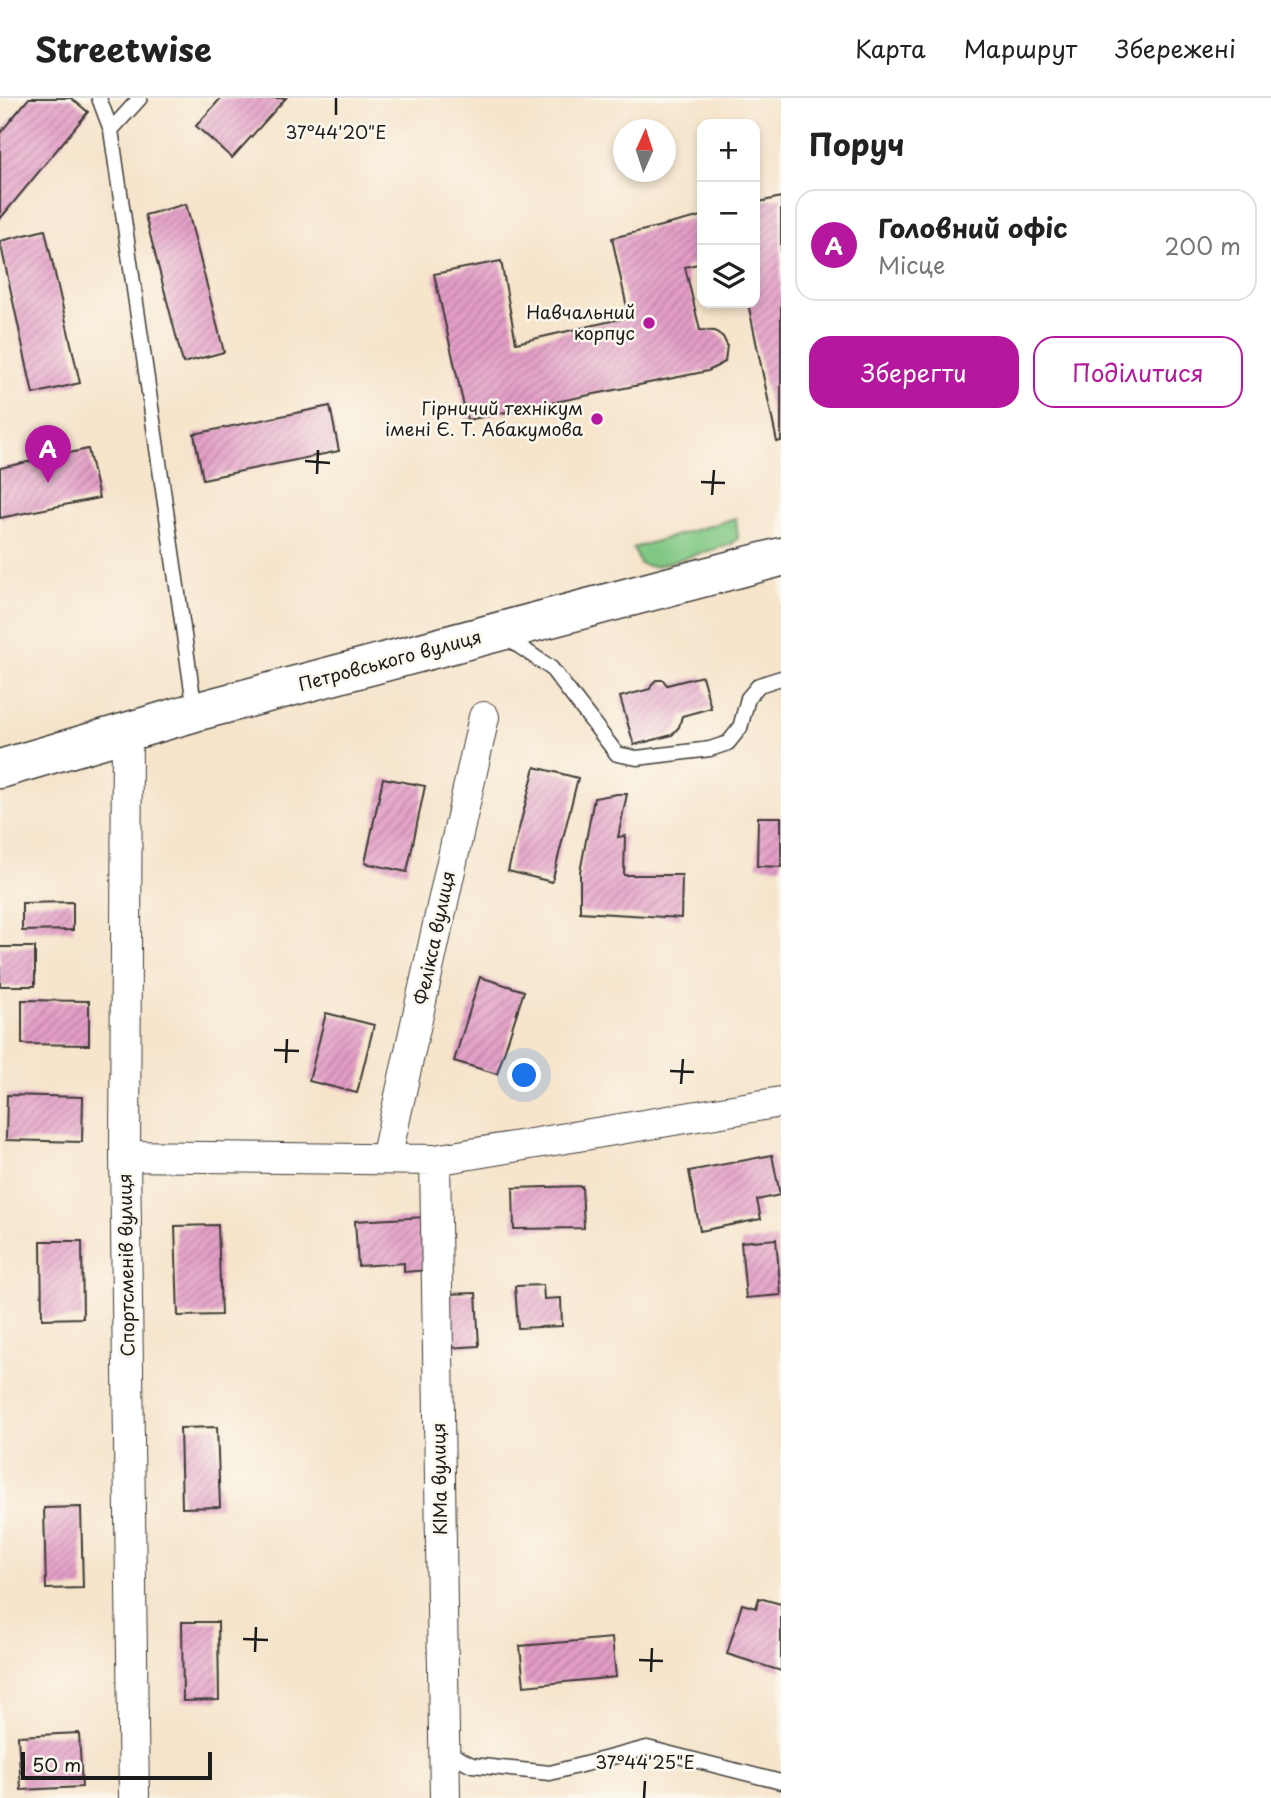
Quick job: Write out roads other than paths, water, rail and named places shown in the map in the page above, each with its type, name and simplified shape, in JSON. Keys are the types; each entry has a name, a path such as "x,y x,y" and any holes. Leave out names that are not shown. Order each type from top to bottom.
{"main road":[{"name":"Петровського вулиця","path":"0,769 195,712 781,557"}],"street":[{"name":"Фелікса вулиця","path":"386,1159 484,717"},
{"name":"Спортсменів вулиця","path":"127,732 125,1156 134,1798"},
{"path":"125,1156 435,1160 781,1102"},
{"name":"КІМа вулиця","path":"435,1160 445,1798"}],"lane":[{"path":"99,98 111,130 195,712"},
{"path":"111,130 140,98"},
{"path":"499,633 551,668 617,754 637,758 710,749 727,743 740,728 748,698 759,685 781,678"},
{"path":"445,1751 472,1765 550,1773 647,1748 781,1782"}],"place":[{"name":"Навчальний корпус","path":"649,323"},
{"name":"Гірничий технікум імені Є. Т. Абакумова","path":"597,419"},
{"name":"Головний офіс","path":"48,483"}]}
